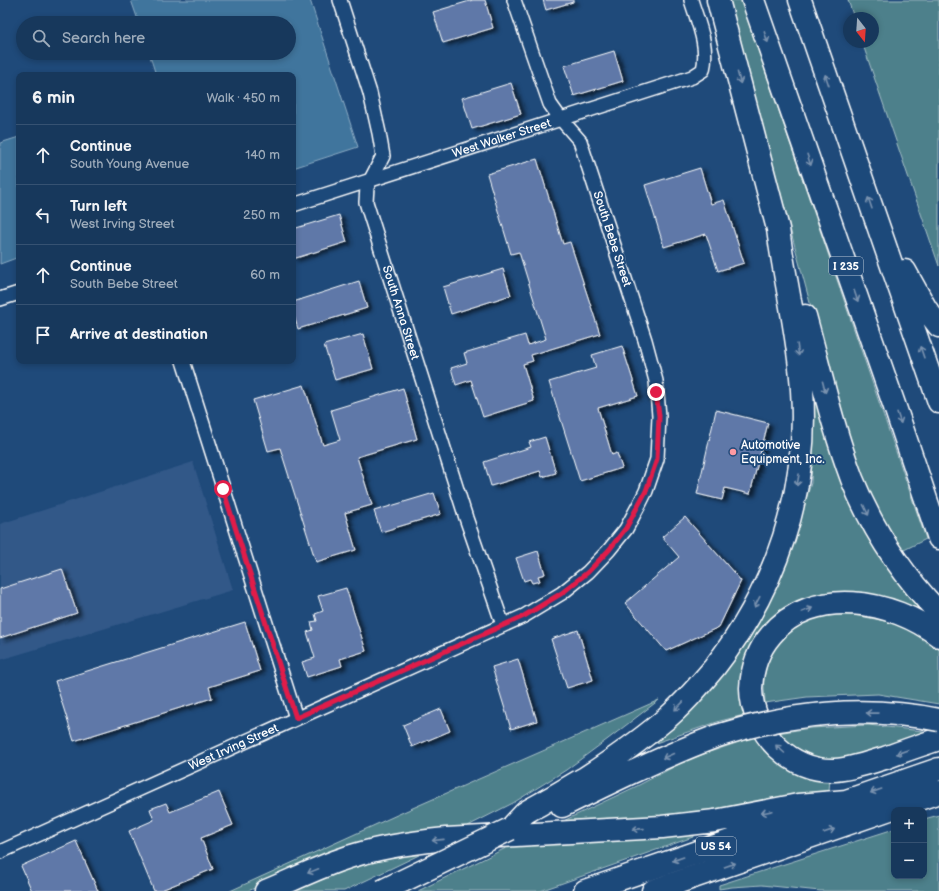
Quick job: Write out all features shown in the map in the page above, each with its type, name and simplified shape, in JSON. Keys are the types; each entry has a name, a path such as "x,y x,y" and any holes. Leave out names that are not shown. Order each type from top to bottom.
{"highway":[{"path":"510,829 525,814 596,771 663,722 704,681 728,650 750,616 768,580 784,538 800,469 803,430 799,356 778,229 718,0"},
{"name":"I 235","path":"753,0 938,535"},
{"path":"800,0 939,402"},
{"path":"778,229 788,256 836,432 853,480 871,519 886,546 920,593 939,613"},
{"path":"880,232 895,250 916,292 939,326"},
{"path":"939,636 911,618 897,612 881,608 847,603 818,606 794,616 782,624 766,640 755,662 751,691 758,718 772,742 790,757 811,767 824,770 845,769 939,739"},
{"path":"382,891 510,829 684,749 742,728 778,720 832,713 878,713 939,720"},
{"name":"US 54","path":"585,891 939,769"},
{"name":"US 54","path":"653,891 939,792"},
{"path":"266,891 338,861 377,849 418,842 446,839 662,827 715,821 798,805 847,801"}],"street":[{"name":"South Anna Street","path":"340,0 370,93 383,156 366,187 366,202 462,505 503,625"},
{"name":"South Bebe Street","path":"514,0 550,104 580,141 645,340 656,381 659,416 657,459 646,491"},
{"name":"West Walker Street","path":"296,204 560,118 692,77 703,70 706,58 704,43 691,0"},
{"path":"0,299 16,293"},
{"path":"184,364 296,718"},
{"name":"West Irving Street","path":"0,852 524,616 562,593 588,572 609,550 626,528 646,491"}],"shaded area":[{"path":"131,0 310,0 358,147 296,167 296,72 155,72 151,60 296,60 296,16 137,16"},
{"path":"16,138 16,258 0,264 0,143"},
{"path":"193,462 233,590 0,660 0,524"}],"green space":[{"path":"728,0 741,0 926,539 902,551 884,524 869,495 845,432"},
{"path":"848,0 939,0 939,266 864,48 879,48 879,12 852,12"},
{"path":"815,391 861,517 890,571 927,616 811,600 741,690 744,715 720,721 641,748 745,638 773,594 794,538 811,483"},
{"path":"854,615 891,622 917,633 939,647 939,704 878,694 807,697 765,703 764,678 766,668 776,647 791,630 809,619 820,616"},
{"path":"659,700 566,770 513,803 460,830 293,871 248,891 230,891 399,814"},
{"path":"868,725 932,732 841,761 822,759 805,752 792,745 777,733 811,728"},
{"path":"757,736 830,780 829,790 745,808 671,819 557,824 637,786 689,759"},
{"path":"939,815 939,891 820,891 762,885 719,889 719,885 891,830 891,879 927,879 927,818"},
{"path":"692,832 693,837 540,891 418,891 510,846"},
{"path":"416,849 419,855 344,891 282,891 342,867"}],"building":[{"path":"473,0 485,0 493,28 443,43 433,12"},
{"path":"543,0 573,0 573,2 546,10"},
{"path":"614,51 623,81 574,96 564,66"},
{"path":"511,83 521,114 472,129 462,98"},
{"path":"537,159 563,244 570,242 600,334 531,355 533,361 523,364 534,401 483,417 471,380 456,385 451,368 467,363 464,353 525,335 528,345 546,339 519,252 511,254 487,174"},
{"path":"700,168 711,204 724,200 744,263 718,271 706,234 664,247 645,185"},
{"path":"339,215 347,242 296,258 296,228"},
{"path":"503,269 511,295 451,314 443,287"},
{"path":"359,281 367,308 298,329 296,322 296,301"},
{"path":"363,334 373,369 335,380 324,345"},
{"path":"622,346 638,396 598,408 612,455 617,453 622,468 580,481 549,382 596,368 592,355"},
{"path":"304,385 323,445 340,440 331,410 403,388 417,439 357,457 372,505 345,513 356,550 316,562 280,448 268,451 253,400"},
{"name":"Automotive Equipment, Inc.","path":"716,410 768,423 750,494 725,488 722,500 697,494"},
{"path":"545,437 556,473 542,477 540,471 491,486 484,462 531,447 529,442"},
{"path":"434,493 441,514 381,532 374,511"},
{"path":"685,517 741,581 719,627 666,651 625,603 679,557 662,537"},
{"path":"538,551 545,574 538,576 540,581 532,583 530,579 524,581 516,558"},
{"path":"62,569 77,613 0,638 0,589"},
{"path":"346,588 366,651 340,659 342,666 307,677 302,662 315,658 307,632 313,630 311,622 317,621 315,614 323,611 318,596"},
{"path":"245,622 260,671 209,687 212,698 74,741 55,681"},
{"path":"578,630 593,680 567,688 551,639"},
{"path":"518,659 537,721 511,729 492,667"},
{"path":"441,709 450,731 412,747 403,725"},
{"path":"219,792 233,825 201,838 213,869 159,891 154,891 129,831 154,820 150,809 166,803 170,812"},
{"path":"76,841 98,891 32,891 21,866"}],"place":[{"name":"Automotive Equipment, Inc.","path":"733,452"}],"route":[{"path":"223,489 296,718 524,616 562,593 588,572 609,550 626,528 646,491 657,459 659,416 656,392"}]}
